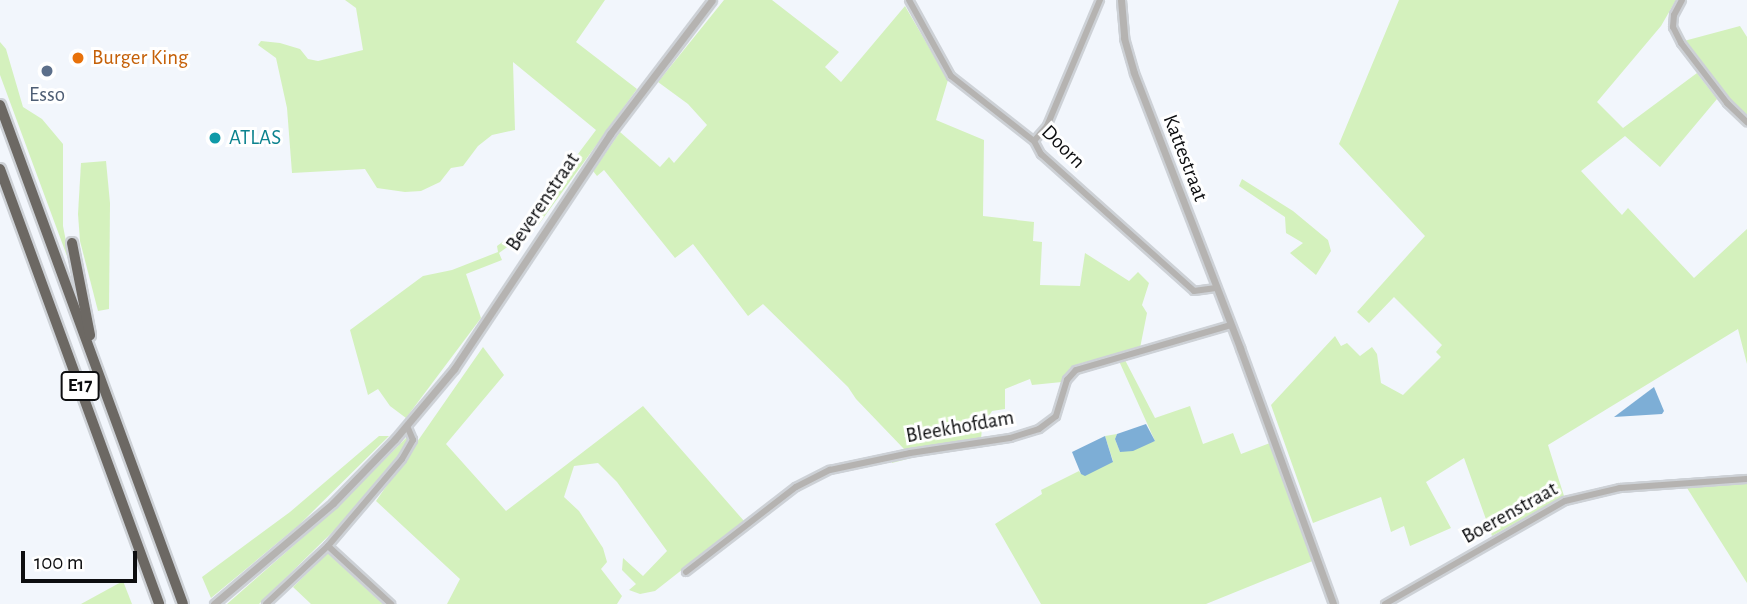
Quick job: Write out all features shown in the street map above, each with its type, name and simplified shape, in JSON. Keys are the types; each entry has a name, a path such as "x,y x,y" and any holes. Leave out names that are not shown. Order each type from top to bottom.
{"highway":[{"name":"E17","path":"0,105 183,604"},
{"name":"E17","path":"0,169 159,604"},
{"path":"0,184 22,226"},
{"path":"72,243 93,355"}],"street":[{"name":"Beverenstraat","path":"214,604 333,503 407,426 462,358 610,134 712,0"},
{"name":"Doorn","path":"909,0 951,76 1034,141 1041,154 1194,291 1216,288"},
{"path":"1034,141 1047,126 1100,0"},
{"name":"Kattestraat","path":"1121,0 1124,38 1134,73 1231,325"},
{"path":"1682,0 1674,15 1673,27 1681,43 1727,103 1747,122"},
{"path":"1231,325 1333,604"},
{"name":"Bleekhofdam","path":"686,572 796,487 830,470 1024,435 1039,429 1056,416 1066,380 1076,370 1231,325"},
{"name":"Beverenstraat","path":"266,604 328,546 410,446 413,434 407,426"},
{"name":"Boerenstraat","path":"1385,604 1564,501 1620,488 1747,479"},
{"path":"328,546 391,604"}],"green space":[{"path":"345,0 605,0 576,42 637,89 539,224 499,253 502,260 466,274 481,318 406,418 390,406 378,389 368,395 350,330 423,276 452,270 498,252 497,246 523,227 596,130 513,62 515,130 492,135 478,146 463,166 451,168 440,182 421,191 405,192 377,188 365,169 292,173 287,108 276,58 258,45 261,41 280,43 300,49 308,59 318,61 363,50 356,8"},
{"path":"724,0 772,0 839,52 825,67 841,82 905,6 948,80 936,120 984,140 983,216 1034,222 1033,241 1042,242 1040,285 1080,286 1085,253 1129,281 1138,272 1149,283 1142,305 1147,313 1140,348 1078,364 1070,368 1062,382 1032,385 1030,379 1005,389 1005,409 992,411 982,427 981,440 892,463 890,453 904,449 856,399 848,387 763,304 748,316 693,244 675,258 604,170 597,176 593,171 620,132 660,167 669,157 674,163 707,125 688,104 658,82"},
{"path":"1399,0 1676,0 1661,26 1597,102 1623,128 1697,73 1717,99 1660,167 1625,136 1581,171 1622,215 1628,208 1694,278 1747,229 1747,364 1738,329 1548,445 1564,496 1492,536 1464,458 1426,482 1451,528 1410,546 1404,526 1391,532 1381,497 1313,523 1271,405 1335,336 1341,346 1347,343 1360,356 1372,347 1377,354 1381,383 1403,395 1441,357 1436,352 1442,345 1394,297 1369,323 1357,312 1425,236 1339,144"},
{"path":"1740,26 1747,37 1747,118 1730,102 1684,41"},
{"path":"0,42 6,49 23,107 42,119 63,144 63,226 71,267 0,75"},
{"path":"106,161 110,203 109,309 98,311 80,241 78,214 81,163"},
{"path":"1242,179 1293,211 1328,240 1331,251 1316,275 1290,253 1303,243 1286,233 1285,217 1239,186"},
{"path":"483,347 504,375 446,444 506,511 643,406 744,521 655,591 640,594 629,590 636,584 622,570 623,558 643,576 667,551 617,482 598,463 574,466 564,497 579,511 603,548 607,562 601,569 622,596 617,604 447,604 460,579 376,501"},
{"path":"1125,360 1155,418 1190,406 1203,444 1233,433 1241,454 1270,443 1315,560 1206,604 1041,604 995,524 1042,494 1041,490 1079,471 1081,474 1113,461 1105,436 1117,434 1115,439 1120,452 1155,441 1119,361"},
{"path":"379,436 389,436 299,525 211,598 202,577 290,512"},
{"path":"408,436 409,442 404,451 361,504 259,604 227,604 334,510"},
{"path":"1747,483 1747,583 1687,488"},
{"path":"328,553 383,604 311,604 293,587"},
{"path":"123,581 132,604 81,604"}],"water":[{"path":"1654,387 1664,411 1662,414 1614,417"},
{"path":"1146,424 1155,441 1133,451 1120,452 1115,439 1117,434"},
{"path":"1105,436 1113,462 1085,476 1081,474 1072,452"}],"place":[{"name":"Burger King","path":"78,58"},
{"name":"Esso","path":"47,71"},
{"name":"ATLAS","path":"215,138"}]}
